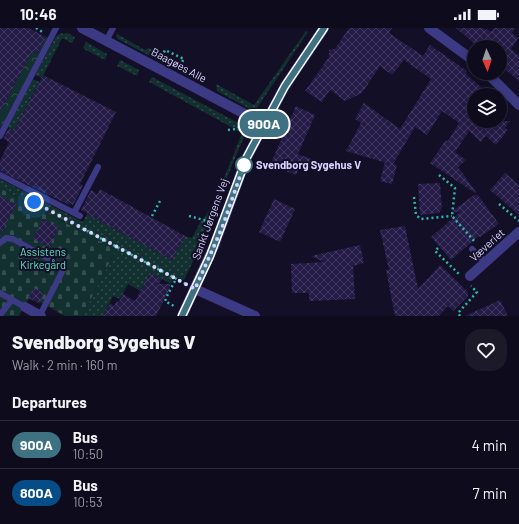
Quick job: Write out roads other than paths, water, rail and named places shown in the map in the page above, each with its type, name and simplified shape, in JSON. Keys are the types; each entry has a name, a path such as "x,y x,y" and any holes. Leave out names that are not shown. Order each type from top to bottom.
{"street":[{"name":"Baagøes Alle","path":"82,28 264,124"},
{"name":"Sankt Jørgens Vej","path":"182,316 222,228 238,178 264,124 288,81 324,28"},
{"path":"429,28 467,56"},
{"path":"494,80 519,105"},
{"name":"Væveriet","path":"470,276 519,232"},
{"path":"195,289 255,316"},
{"path":"25,307 40,316"}],"lane":[{"path":"0,136 56,28"},
{"path":"106,41 112,28"},
{"path":"0,175 77,214 98,167"},
{"path":"0,243 6,238 13,239 63,267 63,270 40,316"},
{"path":"472,249 485,262"},
{"path":"0,293 25,307"},
{"path":"0,315 12,300"}],"place":[{"name":"Svendborg Sygehus V","path":"244,165"}],"park label":[{"name":"Assistens Kirkegård","path":"43,258"}]}
